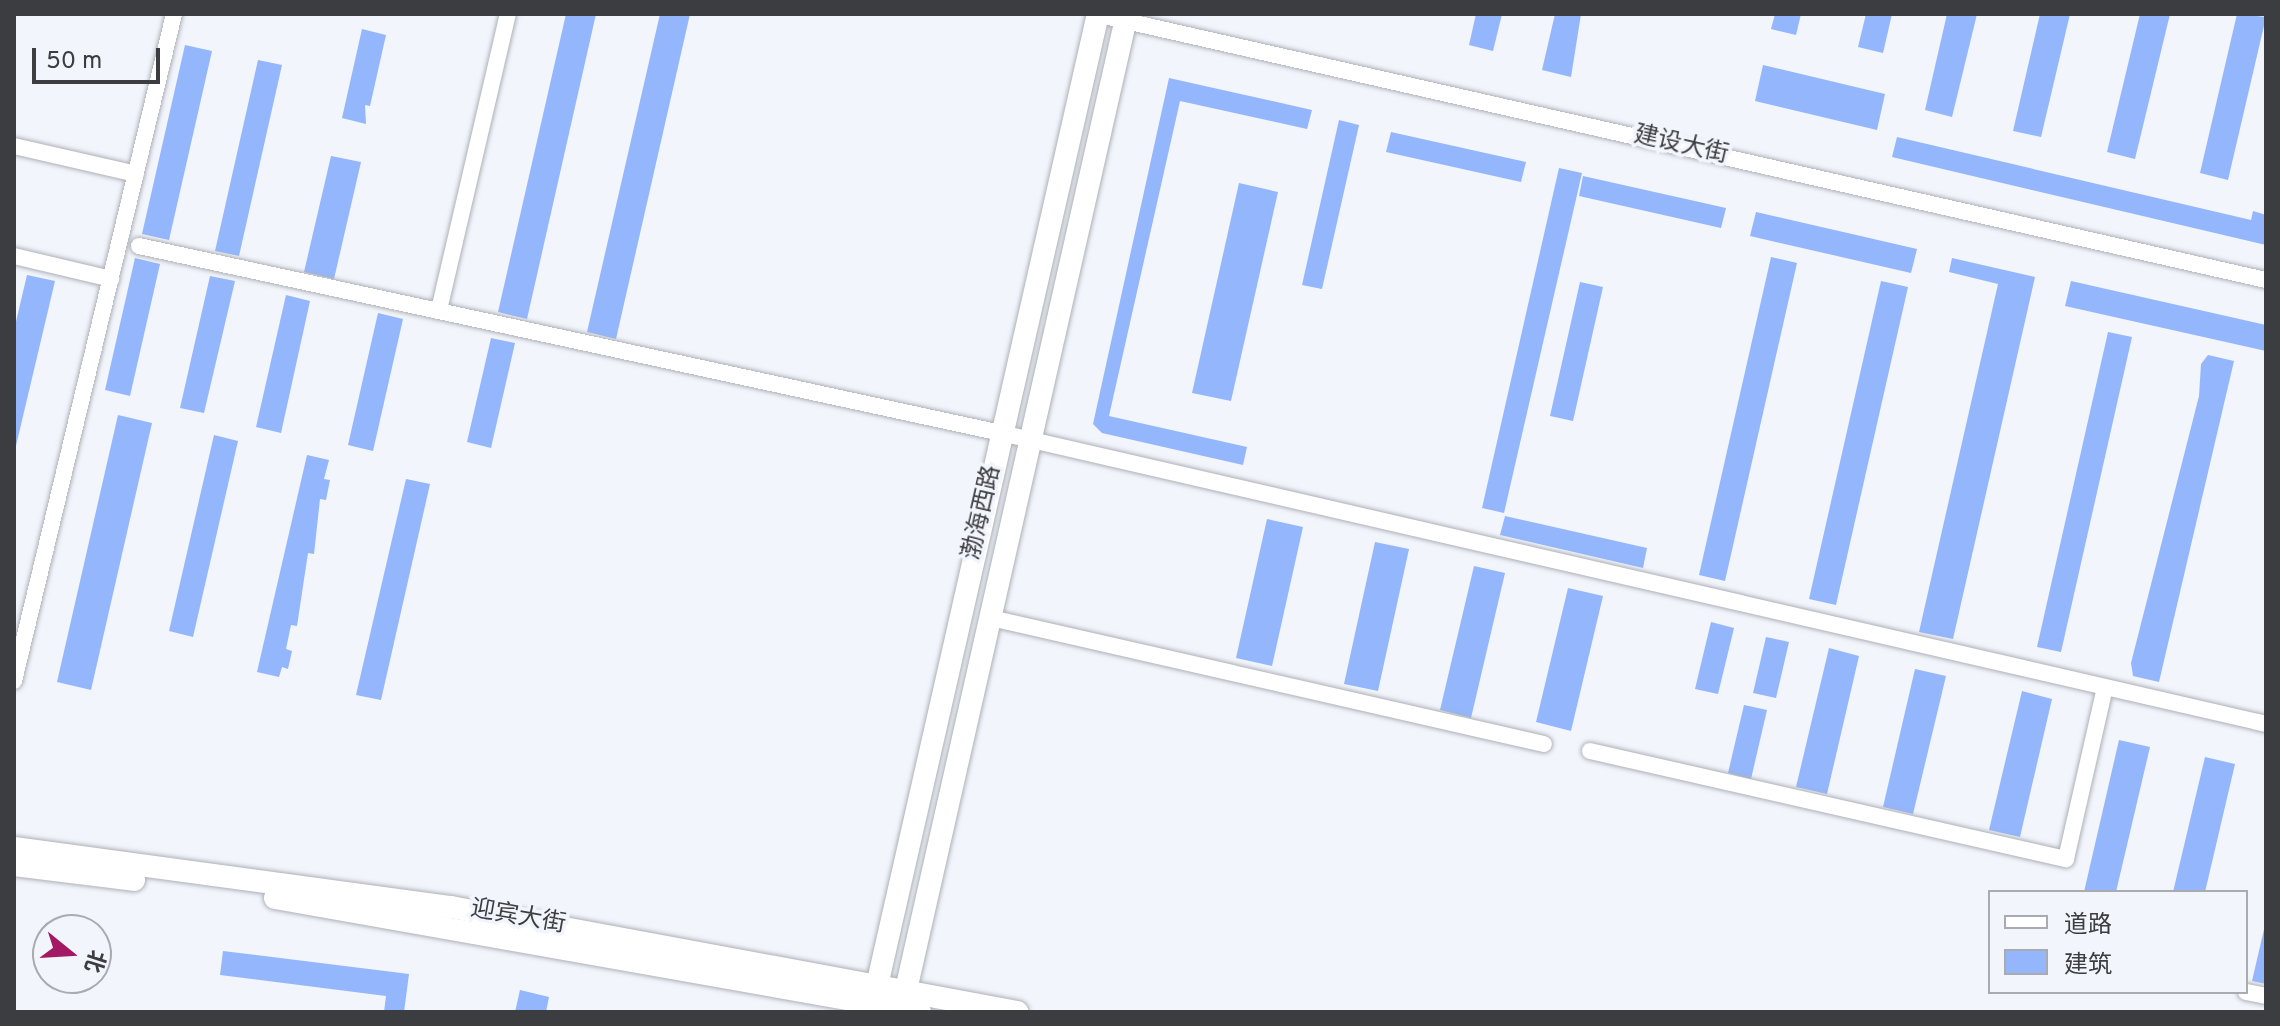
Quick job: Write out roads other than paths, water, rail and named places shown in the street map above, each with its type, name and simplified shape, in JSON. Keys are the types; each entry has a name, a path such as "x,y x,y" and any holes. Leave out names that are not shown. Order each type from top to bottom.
{"main road":[{"name":"渤海西路","path":"873,999 1097,14"},
{"name":"渤海西路","path":"908,1005 991,618 1127,17"},
{"name":"迎宾大街","path":"14,848 451,907 873,999"},
{"name":"迎宾大街","path":"14,865 299,902 908,1005 1017,1012"}],"street":[{"path":"14,681 174,14"},
{"path":"439,310 508,14"},
{"name":"建设大街","path":"1097,14 1127,17 2266,280"},
{"path":"14,146 136,174"},
{"path":"139,246 1001,433 2266,724"},
{"path":"14,256 111,279"},
{"path":"991,618 1544,744"},
{"path":"1590,751 2066,859 2105,688"}]}
